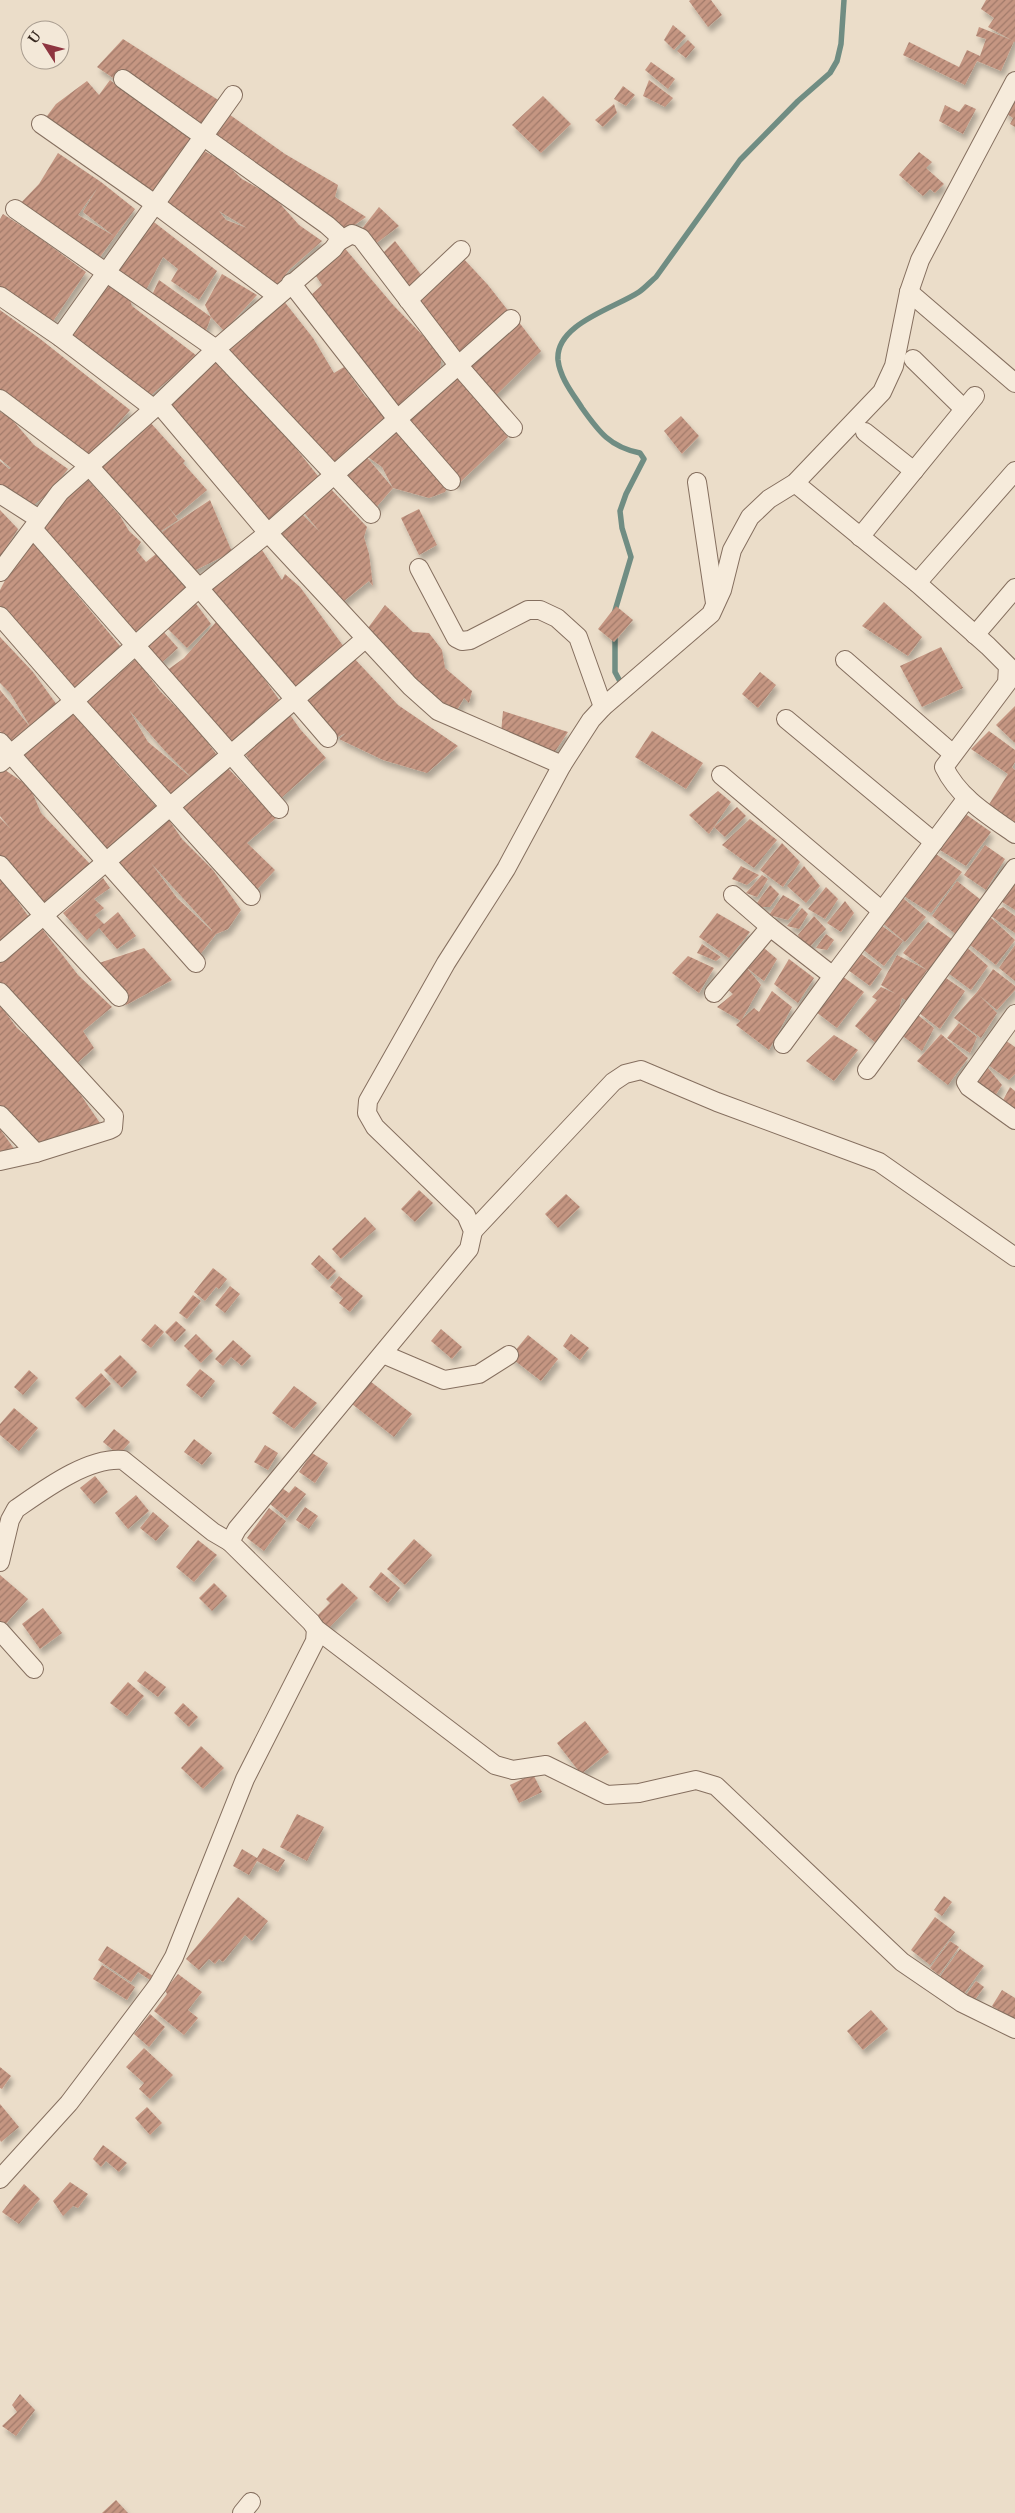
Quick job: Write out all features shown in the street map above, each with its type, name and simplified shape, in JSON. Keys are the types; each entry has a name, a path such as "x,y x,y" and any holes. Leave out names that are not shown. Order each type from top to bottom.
{"street":[{"path":"122,80 327,225 337,234 338,242"},
{"path":"473,1231 466,1216 375,1127 367,1113 368,1101 446,964 506,869 562,765 591,720 603,707 711,614 722,590 732,550 750,517 769,499 795,483 882,392 894,366 909,292 920,260 1015,81"},
{"path":"60,337 233,95"},
{"path":"41,124 155,204 276,295"},
{"path":"15,209 216,349 371,514"},
{"path":"0,572 60,492 88,464 156,406 276,295 338,242 352,234 360,238 458,366 513,428"},
{"path":"408,300 461,250"},
{"path":"291,283 397,419 451,481"},
{"path":"909,292 1015,383"},
{"path":"0,296 156,406 365,639 410,686 438,711 562,765"},
{"path":"196,963 107,860 4,753 74,702 199,588 268,533 512,319"},
{"path":"860,537 970,402 913,359"},
{"path":"0,399 88,464 199,588 328,738"},
{"path":"865,432 914,471"},
{"path":"917,583 1015,471"},
{"path":"696,482 715,604"},
{"path":"795,483 917,583 1008,666 1011,683 944,767 952,784 967,798 1015,834"},
{"path":"0,494 36,524 136,646 233,754 279,809"},
{"path":"419,568 456,638 462,641 470,640 528,610 540,610 557,618 578,637 603,707"},
{"path":"975,635 1015,588"},
{"path":"0,616 74,702 251,896"},
{"path":"0,953 365,639"},
{"path":"845,660 953,754"},
{"path":"786,719 934,842"},
{"path":"721,775 882,911"},
{"path":"783,1044 967,798"},
{"path":"0,865 43,916 119,996"},
{"path":"866,1070 1015,868"},
{"path":"733,895 770,927 833,976"},
{"path":"714,993 770,927"},
{"path":"0,992 114,1116 113,1128 109,1130 36,1153 0,1161"},
{"path":"1015,1014 966,1082 969,1087 1015,1120"},
{"path":"230,1542 237,1529 469,1249 473,1231 613,1082 625,1074 641,1070 717,1102 879,1162 1015,1257"},
{"path":"0,1115 36,1153"},
{"path":"382,1354 444,1380 479,1374 509,1355"},
{"path":"0,1562 10,1520 16,1508 87,1466 114,1460 128,1464 213,1532 230,1542 311,1622 316,1630 495,1765 514,1770 546,1765 607,1795 639,1793 696,1780 716,1786 902,1962 962,2002 1015,2028"},
{"path":"0,2179 69,2103 158,1985 174,1957 245,1779 315,1641 316,1630"},
{"path":"0,1631 34,1669"}],"building":[{"path":"711,0 722,15 708,27 689,1"},
{"path":"986,0 1015,0 1015,42 988,27 994,18 981,9"},
{"path":"673,25 686,36 674,50 664,40"},
{"path":"979,27 1014,41 1001,71 977,61 965,85 903,55 909,42 959,67 967,50 980,56 986,39 976,36"},
{"path":"123,39 226,105 201,138 97,67"},
{"path":"688,40 695,47 686,58 677,51"},
{"path":"651,62 675,79 668,89 645,70"},
{"path":"110,80 140,103 198,140 147,204 41,124 56,104 87,81 99,95"},
{"path":"649,80 673,98 665,107 643,96"},
{"path":"623,86 635,95 626,106 614,99"},
{"path":"1015,94 1015,127 1010,124 1013,118 1004,112"},
{"path":"543,96 571,124 541,153 512,125"},
{"path":"614,104 617,113 603,127 595,120"},
{"path":"965,104 976,109 963,134 939,121 945,105 959,112"},
{"path":"226,112 285,154 338,185 335,197 366,217 343,233 210,138"},
{"path":"199,148 224,162 242,179 274,197 299,225 322,241 290,269 274,289 161,203","holes":["219,211 247,228 226,220"]},
{"path":"919,152 932,162 926,168 944,184 935,193 930,189 923,196 899,175"},
{"path":"58,153 101,182 135,209 97,261 15,209 39,184","holes":["98,187 83,212 114,236 78,215"]},
{"path":"379,207 399,226 374,245 361,230"},
{"path":"3,214 86,272 45,333 0,296 0,219"},
{"path":"150,219 217,271 199,300 171,281 178,269 163,257 144,294 116,274"},
{"path":"395,241 422,276 406,290 380,256"},
{"path":"342,245 394,306 442,355 439,376 396,411 300,305 322,285 314,273"},
{"path":"462,257 488,285 510,313 458,360 416,302"},
{"path":"222,274 257,295 224,331 211,317 205,305"},
{"path":"106,279 129,297 132,306 197,356 144,401 60,337"},
{"path":"159,280 211,317 203,339 151,297"},
{"path":"283,300 313,338 334,373 344,367 365,396 392,420 331,468 226,350"},
{"path":"0,310 39,338 130,410 109,434 88,465 0,399"},
{"path":"518,321 541,351 493,398 465,366"},
{"path":"217,358 270,416 322,481 264,524 166,406"},
{"path":"456,376 508,437 457,485 408,420"},
{"path":"0,412 9,416 34,445 68,469 47,495 28,509 0,489 0,461 9,469 11,468 0,459"},
{"path":"681,416 699,436 682,454 664,431"},
{"path":"149,421 185,461 183,463 207,490 176,516 167,505 178,520 149,539 92,466"},
{"path":"393,427 447,488 445,492 429,498 393,488 373,511 340,478","holes":["365,455 382,467 393,488"]},
{"path":"82,473 120,516 129,531 141,542 136,550 146,562 156,554 193,591 135,643 35,528"},
{"path":"329,487 367,527 364,537 369,554 373,586 369,581 339,605 277,534 300,512 320,532 301,509"},
{"path":"210,500 232,552 184,576 162,532"},
{"path":"419,509 437,545 419,555 401,518"},
{"path":"0,510 18,529 0,557"},
{"path":"32,541 120,646 72,691 45,654 0,613 0,590 11,569"},
{"path":"260,547 282,580 285,574 300,587 344,647 289,695 203,599 227,570"},
{"path":"194,601 211,624 187,648 167,628"},
{"path":"884,602 922,637 908,656 862,626"},
{"path":"385,605 413,632 429,633 442,650 445,668 472,691 469,703 464,698 453,717 365,632"},
{"path":"616,606 633,620 614,642 598,629"},
{"path":"216,622 253,663 300,729 326,758 279,800 240,747 233,754 166,671 184,658"},
{"path":"162,630 178,648 157,667 142,648"},
{"path":"0,637 33,672 57,705 11,746 0,731 0,690 31,728 10,693 0,683"},
{"path":"941,647 963,688 922,707 900,666"},
{"path":"351,655 398,705 458,746 427,773 383,760 339,739 346,733 338,737 297,700"},
{"path":"136,659 160,691 197,728 222,762 166,803 83,702","holes":["129,710 193,779 148,742"]},
{"path":"760,672 776,685 758,708 742,694"},
{"path":"1015,706 1015,743 996,725"},
{"path":"72,711 97,736 116,763 156,806 106,852 74,810 19,755 43,740"},
{"path":"503,711 568,732 552,756 501,733"},
{"path":"652,731 703,763 686,789 635,757"},
{"path":"989,731 1015,750 1015,762 1012,767 1015,770 1015,826 988,806 1008,774 971,749"},
{"path":"222,762 276,818 247,843 275,870 251,896 170,807"},
{"path":"5,770 30,787 41,813 91,865 42,906 0,860 0,818 11,829 0,816 0,773"},
{"path":"718,791 731,802 709,834 689,815"},
{"path":"737,807 746,816 725,837 714,827"},
{"path":"964,813 991,832 966,866 935,847"},
{"path":"167,817 182,839 213,870 241,910 228,929 216,934 199,956 107,860","holes":["151,863 212,930 177,898"]},
{"path":"750,819 777,840 754,868 722,845"},
{"path":"782,843 800,862 783,887 760,870"},
{"path":"985,845 1005,859 986,890 964,875"},
{"path":"933,852 962,872 931,913 899,893"},
{"path":"741,866 759,875 747,885 732,879"},
{"path":"804,866 820,886 806,903 787,886"},
{"path":"762,875 768,879 757,897 746,893"},
{"path":"1015,875 1015,910 999,900"},
{"path":"103,878 110,888 94,899 104,908 95,915 104,924 118,912 136,936 117,949 99,928 87,940 63,913"},
{"path":"0,879 31,920 0,944"},
{"path":"957,881 981,900 957,935 932,916"},
{"path":"770,885 779,894 770,907 754,907"},
{"path":"826,887 838,899 825,919 808,909"},
{"path":"783,895 800,905 788,920 769,915"},
{"path":"899,895 926,917 905,942 879,920"},
{"path":"845,901 854,913 841,932 827,923"},
{"path":"1003,907 1015,916 1015,933 988,914"},
{"path":"802,908 808,914 799,929 787,926"},
{"path":"717,913 750,932 729,958 699,937"},
{"path":"988,915 1015,940 996,965 965,941"},
{"path":"814,916 826,929 806,951 798,935"},
{"path":"928,922 953,940 929,971 903,953"},
{"path":"878,923 903,941 884,966 860,947"},
{"path":"40,926 78,975 112,1007 83,1031 94,1048 75,1065 0,985 0,960"},
{"path":"826,934 834,940 827,950 816,948"},
{"path":"702,944 721,957 716,961 697,953"},
{"path":"963,944 988,966 971,990 944,970"},
{"path":"1015,945 1015,981 999,968"},
{"path":"144,948 172,980 126,1005 99,963"},
{"path":"764,948 777,959 764,981 744,965"},
{"path":"860,953 882,969 870,986 848,970"},
{"path":"897,955 927,970 907,1001 902,998 898,1013 876,1043 855,1026 877,1000 872,997 881,987 896,994 881,985"},
{"path":"688,956 714,968 699,993 672,973"},
{"path":"789,959 814,978 798,1003 774,984"},
{"path":"747,968 761,985 741,1021 717,1007 733,994 727,989"},
{"path":"993,969 1015,986 1015,990 997,1010 980,996 997,1013 981,1038 954,1018 977,992"},
{"path":"842,976 864,992 837,1028 816,1012"},
{"path":"943,976 965,991 940,1029 919,1013 929,1001 924,998"},
{"path":"772,991 792,1007 769,1050 736,1025 754,1008 759,1012"},
{"path":"0,1005 17,1028 50,1056 70,1079 104,1129 36,1149 0,1110"},
{"path":"913,1011 934,1028 922,1051 899,1033"},
{"path":"959,1023 977,1037 970,1053 947,1038"},
{"path":"941,1034 968,1058 948,1085 917,1061"},
{"path":"834,1035 858,1050 834,1081 806,1061"},
{"path":"1002,1038 1015,1047 1015,1074 1009,1080 984,1062"},
{"path":"984,1063 1002,1085 993,1099 969,1082"},
{"path":"1010,1087 1015,1091 1015,1116 1001,1104"},
{"path":"0,1129 20,1157 0,1159"},
{"path":"419,1190 433,1203 415,1222 401,1209"},
{"path":"566,1194 580,1207 558,1228 545,1214"},
{"path":"365,1217 376,1229 341,1259 332,1249"},
{"path":"319,1255 336,1271 328,1280 311,1264"},
{"path":"213,1268 227,1279 219,1289 216,1287 205,1301 194,1292"},
{"path":"339,1276 363,1296 350,1312 339,1303 343,1298 330,1287"},
{"path":"230,1286 240,1294 225,1313 215,1305"},
{"path":"193,1295 201,1301 187,1319 179,1313"},
{"path":"176,1321 186,1330 175,1342 165,1332"},
{"path":"155,1324 164,1332 151,1348 141,1340"},
{"path":"441,1329 462,1347 452,1359 431,1341"},
{"path":"196,1334 213,1351 201,1363 184,1346"},
{"path":"571,1334 589,1348 580,1360 563,1346"},
{"path":"528,1335 558,1359 541,1381 510,1357"},
{"path":"233,1340 251,1356 242,1366 231,1357 223,1366 215,1359"},
{"path":"120,1355 137,1372 122,1388 104,1370"},
{"path":"200,1369 215,1381 202,1398 186,1385"},
{"path":"29,1370 38,1378 23,1395 14,1387"},
{"path":"101,1373 111,1384 85,1408 75,1398"},
{"path":"370,1381 412,1414 394,1437 352,1404"},
{"path":"294,1386 317,1403 294,1429 272,1413"},
{"path":"14,1408 38,1428 19,1451 0,1435 0,1424"},
{"path":"114,1429 130,1442 119,1455 103,1442"},
{"path":"194,1439 212,1453 202,1465 184,1452"},
{"path":"265,1445 278,1453 268,1470 254,1462"},
{"path":"312,1453 328,1463 315,1483 299,1472"},
{"path":"95,1476 108,1492 94,1504 80,1488"},
{"path":"295,1486 306,1494 287,1518 270,1504 282,1488 289,1493"},
{"path":"136,1495 149,1511 128,1529 115,1513"},
{"path":"305,1507 318,1516 309,1529 296,1520"},
{"path":"269,1508 286,1521 264,1551 247,1538"},
{"path":"153,1512 169,1526 156,1541 140,1528"},
{"path":"414,1539 432,1555 405,1585 387,1569"},
{"path":"198,1540 217,1555 194,1582 176,1567"},
{"path":"381,1572 400,1588 388,1603 369,1587"},
{"path":"0,1575 28,1599 2,1628 0,1626"},
{"path":"214,1583 227,1596 212,1611 199,1598"},
{"path":"342,1583 358,1598 326,1631 314,1619 330,1603 326,1599"},
{"path":"43,1608 62,1633 40,1649 22,1624"},
{"path":"145,1671 166,1687 158,1697 137,1681"},
{"path":"128,1682 144,1696 127,1716 110,1703"},
{"path":"183,1703 198,1717 189,1727 174,1713"},
{"path":"585,1721 609,1752 581,1774 557,1743"},
{"path":"201,1746 224,1768 203,1789 181,1768"},
{"path":"533,1774 542,1792 519,1803 510,1785"},
{"path":"297,1814 324,1827 307,1861 280,1847"},
{"path":"263,1848 285,1860 278,1872 257,1861 249,1875 233,1866 242,1849 257,1858"},
{"path":"944,1896 952,1902 942,1916 934,1910"},
{"path":"238,1897 268,1921 252,1941 245,1935 223,1962 219,1959 215,1964 209,1959 199,1970 186,1959"},
{"path":"935,1917 955,1932 930,1965 911,1950"},
{"path":"950,1941 959,1947 939,1975 930,1968"},
{"path":"107,1946 153,1976 150,1980 138,1972 131,1982 98,1960"},
{"path":"960,1949 984,1966 963,1995 939,1978"},
{"path":"102,1965 135,1987 127,2000 93,1979"},
{"path":"178,1974 202,1992 188,2010 198,2018 184,2035 154,2011 167,1994 165,1990"},
{"path":"976,1981 984,1987 972,2004 964,1998"},
{"path":"1002,1990 1015,1998 1015,2020 992,2006"},
{"path":"871,2010 888,2029 863,2050 847,2031"},
{"path":"150,2014 165,2027 149,2047 134,2034"},
{"path":"144,2048 173,2075 150,2099 139,2089 144,2083 126,2067"},
{"path":"0,2067 11,2076 2,2089 0,2088"},
{"path":"0,2104 19,2127 1,2142 0,2140"},
{"path":"147,2107 162,2123 150,2135 135,2118"},
{"path":"103,2145 127,2163 119,2172 106,2161 101,2167 93,2159"},
{"path":"70,2182 88,2194 78,2208 73,2206 63,2216 53,2201"},
{"path":"24,2184 40,2199 19,2224 2,2212"},
{"path":"20,2394 35,2410 16,2436 2,2426 17,2412 12,2405"},
{"path":"116,2500 128,2513 102,2513"}],"waterway":[{"path":"614,614 631,557 622,528 620,511 626,494 644,459 640,453 621,447 606,437 588,417 561,373 558,360 560,347 566,336 588,318 639,292 656,277 740,160 798,101 830,73 837,61 841,44 844,0"},
{"path":"615,634 615,672 623,687"}]}
